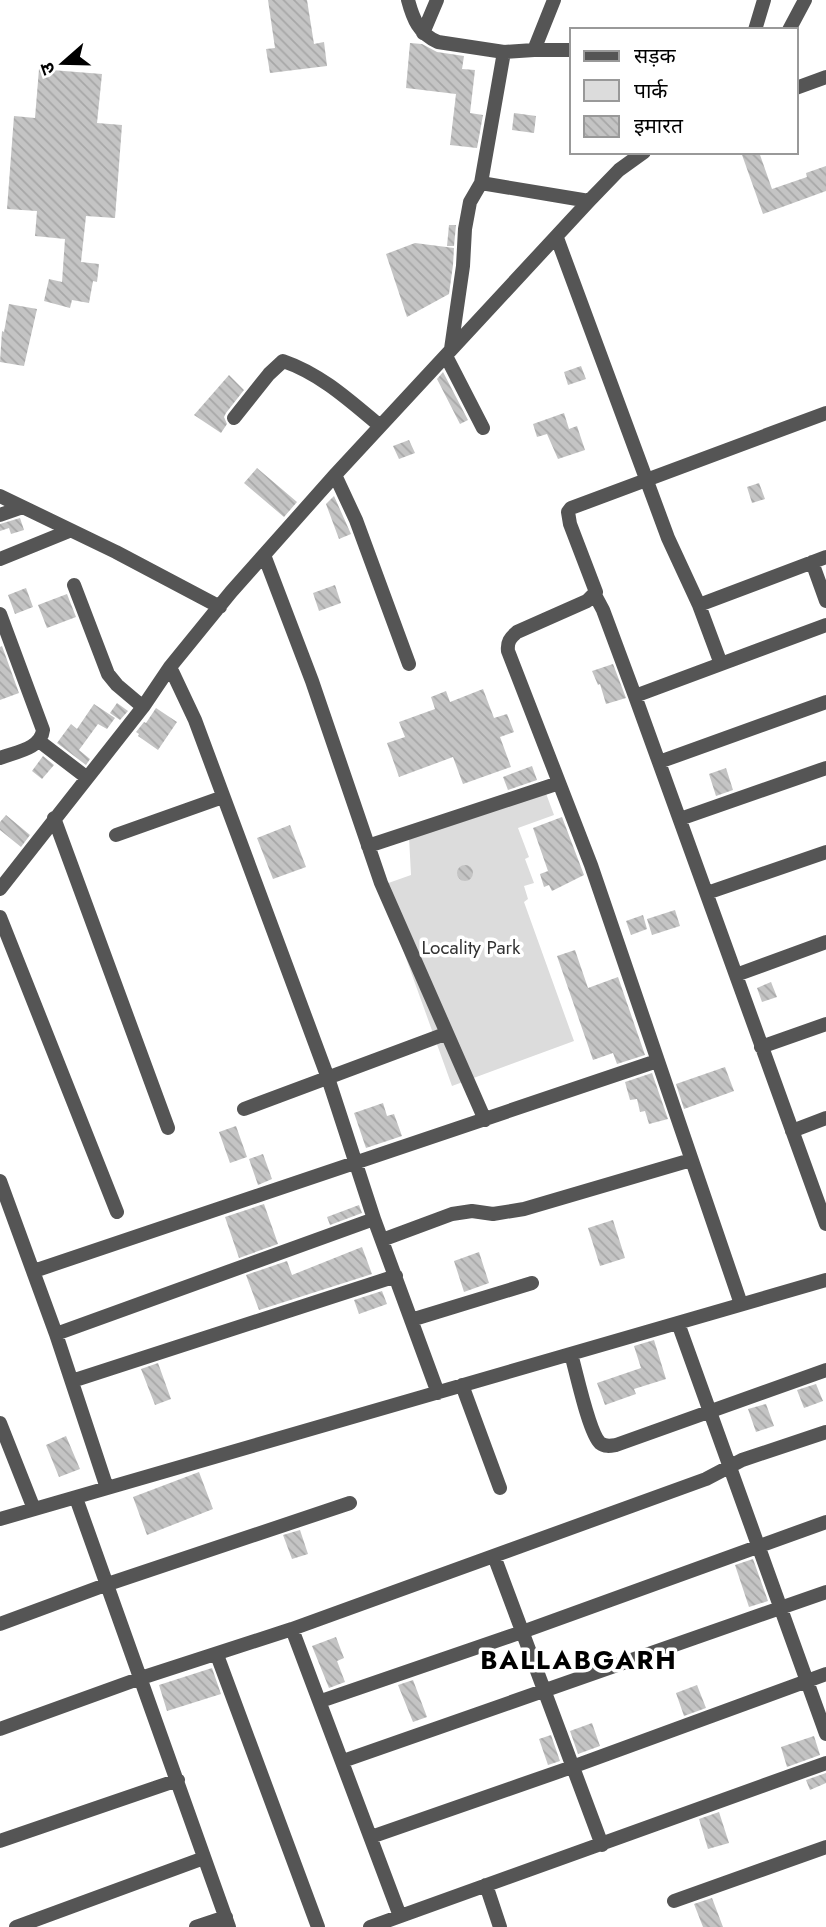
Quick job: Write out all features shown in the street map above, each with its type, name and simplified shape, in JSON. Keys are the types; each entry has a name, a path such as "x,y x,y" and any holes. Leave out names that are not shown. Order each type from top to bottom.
{"street":[{"path":"408,0 418,26 423,33 438,42 503,52 570,50"},
{"path":"423,33 437,0"},
{"path":"534,50 554,0"},
{"path":"756,28 764,0"},
{"path":"790,28 805,0"},
{"path":"483,428 448,353 463,266 465,229 470,202 481,183 503,52"},
{"path":"798,87 826,77"},
{"path":"0,888 143,707 170,667 264,555 589,201 620,170 641,154"},
{"path":"481,183 589,201"},
{"path":"557,237 649,480 668,538 699,605 721,664"},
{"path":"234,418 269,374 283,361 313,374 331,386 380,426"},
{"path":"826,413 577,505 568,512 570,524 595,587 595,595 635,696 826,1224"},
{"path":"335,475 356,520 409,664"},
{"path":"0,496 116,552 220,607"},
{"path":"0,515 23,507"},
{"path":"0,559 69,531"},
{"path":"264,555 312,681 392,911 485,1120"},
{"path":"699,605 819,560 826,601"},
{"path":"74,585 108,674 143,707"},
{"path":"595,595 517,632 509,640 508,651 591,865 741,1304"},
{"path":"0,614 43,730 39,741 34,745 0,758"},
{"path":"635,696 826,625"},
{"path":"170,667 195,720 328,1078 374,1219 438,1393"},
{"path":"659,762 826,702"},
{"path":"39,741 86,777"},
{"path":"680,819 826,768"},
{"path":"368,846 559,783"},
{"path":"116,835 223,797"},
{"path":"54,818 168,1128"},
{"path":"707,893 826,852"},
{"path":"0,917 117,1212"},
{"path":"736,975 826,942"},
{"path":"761,1047 826,1024"},
{"path":"244,1109 445,1034"},
{"path":"34,1271 657,1061"},
{"path":"792,1131 826,1118"},
{"path":"382,1240 452,1214 472,1211 493,1214 524,1209 691,1160"},
{"path":"0,1181 56,1334 107,1488"},
{"path":"56,1334 374,1219"},
{"path":"72,1381 396,1276"},
{"path":"0,1519 826,1280"},
{"path":"411,1320 532,1283"},
{"path":"678,1323 826,1734"},
{"path":"571,1354 596,1436 607,1446 826,1370"},
{"path":"462,1385 500,1488"},
{"path":"0,1423 34,1509"},
{"path":"0,1729 141,1678 292,1629 706,1479 729,1466 826,1432"},
{"path":"76,1498 228,1922 196,1927"},
{"path":"0,1624 108,1584 349,1503"},
{"path":"321,1701 522,1632 826,1522"},
{"path":"494,1556 602,1845"},
{"path":"343,1761 826,1592"},
{"path":"292,1629 400,1916"},
{"path":"217,1655 318,1927"},
{"path":"371,1838 826,1674"},
{"path":"370,1927 826,1762"},
{"path":"0,1841 178,1780"},
{"path":"674,1902 826,1847"},
{"path":"16,1927 204,1858"},
{"path":"486,1885 500,1927"}],"green space":[{"name":"Locality Park","path":"544,788 554,815 518,828 529,857 525,859 534,883 524,886 528,899 524,902 574,1041 452,1086 380,886 411,875 409,837"}],"building":[{"path":"268,0 307,0 314,44 324,42 327,66 270,73 266,49 275,48"},
{"path":"410,43 422,44 437,52 464,56 462,69 475,70 470,113 483,115 477,148 450,145 456,94 406,88"},
{"path":"39,69 102,74 97,123 122,125 115,218 86,216 81,262 99,264 97,282 93,281 89,303 72,300 70,308 44,301 49,279 62,282 65,239 35,236 37,211 7,209 14,116 35,118"},
{"path":"514,113 536,116 534,133 512,130"},
{"path":"742,154 760,154 772,189 807,177 806,173 826,166 826,191 763,214"},
{"path":"449,225 456,225 454,246 447,246"},
{"path":"415,243 454,248 453,265 449,294 407,317 386,254"},
{"path":"9,304 37,309 24,366 0,362 2,331 4,332"},
{"path":"581,366 586,379 568,385 564,372"},
{"path":"443,372 468,420 460,424 437,379"},
{"path":"229,375 244,390 226,413 224,417 227,424 221,433 194,415"},
{"path":"564,413 569,429 577,426 585,450 558,459 547,434 537,437 533,424"},
{"path":"409,440 415,453 399,459 393,446"},
{"path":"257,468 297,502 284,517 244,483"},
{"path":"759,483 765,499 752,503 747,487"},
{"path":"334,496 351,534 339,539 326,504"},
{"path":"20,518 24,530 11,534 9,528 0,531 0,524"},
{"path":"335,585 341,603 319,611 313,593"},
{"path":"26,588 33,607 15,614 8,595"},
{"path":"67,594 76,617 47,628 38,605"},
{"path":"2,646 19,693 0,700 0,647"},
{"path":"613,664 626,698 606,704 600,684 598,685 592,671"},
{"path":"483,689 494,718 507,714 514,732 500,737 511,767 463,784 453,757 399,777 387,743 405,737 399,722 435,709 431,697 446,691 450,702"},
{"path":"117,703 128,711 120,720 110,713"},
{"path":"94,704 115,718 107,729 98,724 79,750 90,759 86,765 57,743 71,724 77,729"},
{"path":"156,708 177,722 158,750 136,732"},
{"path":"43,756 54,765 42,779 32,771"},
{"path":"532,766 537,780 508,790 503,777"},
{"path":"726,768 733,790 716,796 709,774"},
{"path":"6,815 30,835 21,847 0,830 0,822"},
{"path":"562,817 584,875 552,891 549,885 544,887 540,874 548,871 533,828"},
{"path":"290,825 306,867 273,879 257,838"},
{"path":"465,865 473,873 465,881 457,873"},
{"path":"675,910 680,926 652,935 647,919"},
{"path":"643,915 647,929 631,935 626,921"},
{"path":"575,950 588,988 618,977 645,1055 617,1064 613,1053 593,1060 557,956"},
{"path":"771,982 777,997 762,1002 757,988"},
{"path":"725,1067 734,1091 684,1109 676,1084"},
{"path":"652,1073 668,1119 649,1124 645,1111 640,1112 637,1099 630,1100 625,1082"},
{"path":"383,1103 387,1116 394,1114 402,1136 366,1148 354,1113"},
{"path":"236,1126 247,1157 230,1163 219,1132"},
{"path":"263,1154 272,1179 258,1185 249,1159"},
{"path":"264,1204 278,1244 239,1258 225,1217"},
{"path":"359,1205 362,1213 330,1225 327,1217"},
{"path":"613,1220 625,1258 600,1266 588,1228"},
{"path":"362,1247 372,1274 259,1310 246,1275 287,1261 292,1275"},
{"path":"479,1252 489,1283 464,1292 454,1261"},
{"path":"382,1291 387,1304 359,1314 354,1300"},
{"path":"654,1340 666,1379 634,1389 636,1394 605,1405 597,1383 641,1368 634,1346"},
{"path":"158,1363 171,1399 155,1405 141,1369"},
{"path":"816,1384 823,1401 804,1408 797,1390"},
{"path":"766,1404 774,1426 756,1432 748,1409"},
{"path":"66,1436 80,1469 59,1477 46,1445"},
{"path":"199,1472 213,1509 147,1535 133,1497"},
{"path":"300,1530 308,1554 292,1559 283,1535"},
{"path":"753,1559 768,1601 749,1607 735,1565"},
{"path":"336,1637 344,1658 337,1661 345,1682 329,1688 312,1646"},
{"path":"212,1668 221,1694 167,1711 159,1685"},
{"path":"413,1680 427,1717 413,1722 398,1685"},
{"path":"697,1685 706,1708 684,1716 676,1693"},
{"path":"592,1723 600,1746 578,1754 570,1731"},
{"path":"551,1735 560,1761 548,1765 539,1739"},
{"path":"814,1736 820,1755 787,1767 781,1747"},
{"path":"826,1773 826,1783 810,1790 806,1780"},
{"path":"719,1812 729,1843 708,1849 699,1819"},
{"path":"712,1898 723,1927 703,1927 694,1904"}],"district":[{"name":"BALLABGARH","path":"579,1660"}]}
